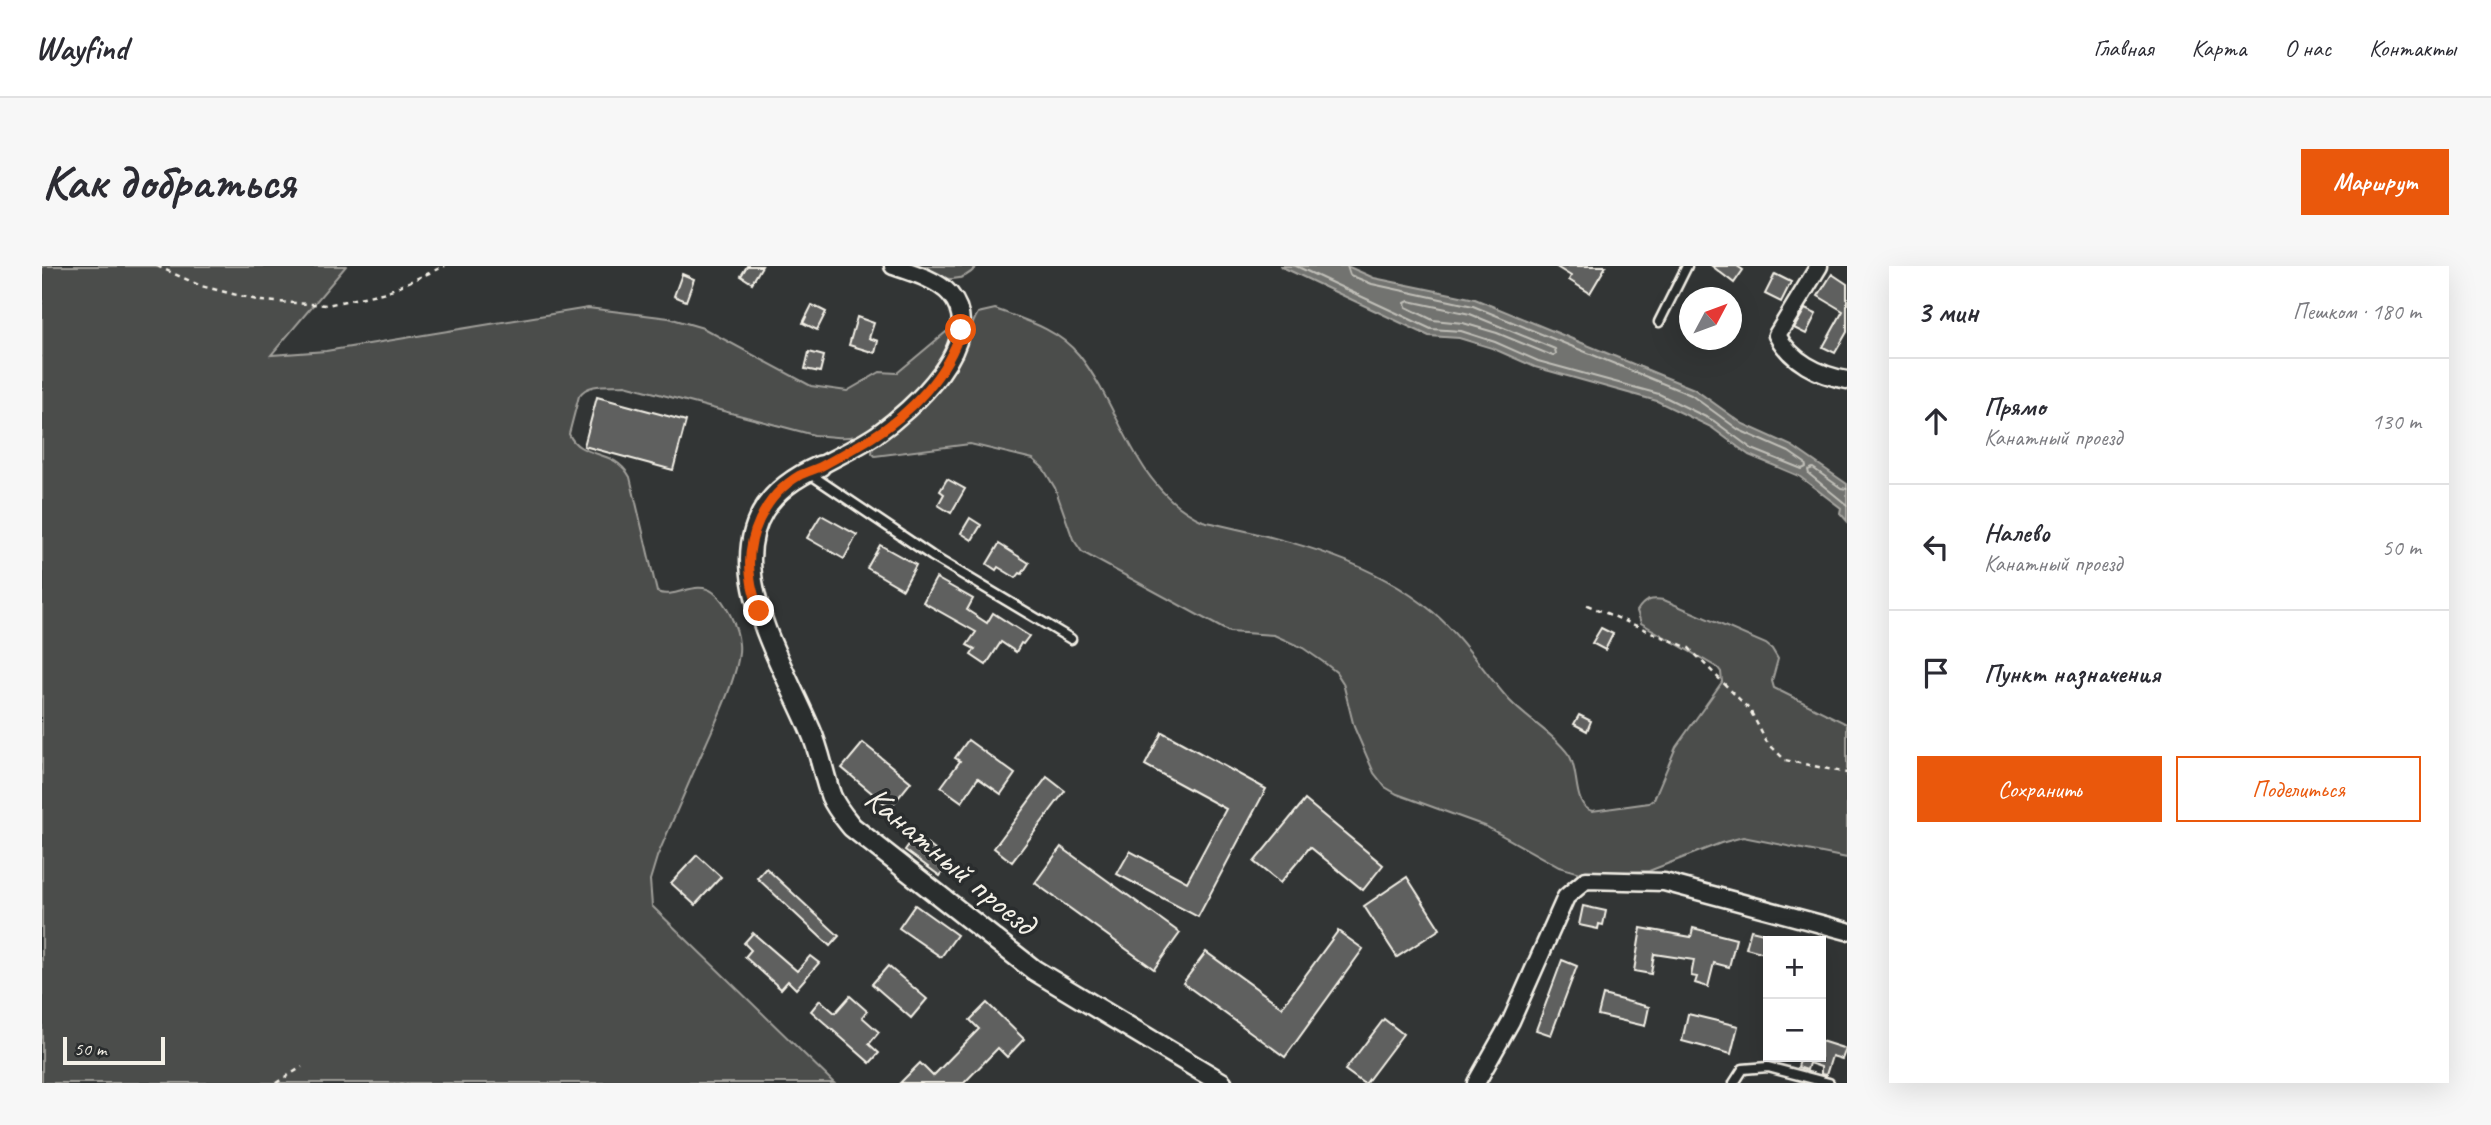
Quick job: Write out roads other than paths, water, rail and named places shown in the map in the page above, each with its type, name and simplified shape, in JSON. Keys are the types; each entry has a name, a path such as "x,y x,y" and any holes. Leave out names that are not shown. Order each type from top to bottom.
{"street":[{"name":"Канатный проезд","path":"893,266 937,285 950,294 960,310 961,330 955,350 940,373 906,412 874,436 783,488 765,508 754,532 750,555 751,580 759,611 823,761 831,795 837,808 852,827 1034,970 1222,1083"},
{"path":"1819,266 1777,335 1784,348 1808,368 1847,380"},
{"path":"1476,1083 1511,1021 1566,897 1586,880 1664,882 1847,931"}],"lane":[{"path":"1659,322 1687,266"},
{"path":"814,469 932,556 1071,639"},
{"path":"1734,1083 1743,1069 1768,1067 1829,1083"}],"water":[{"path":"1280,266 1347,266 1374,278 1475,299 1694,389 1743,424 1792,446 1847,484 1847,521 1840,513 1841,508 1799,476 1749,455 1711,427 1657,401 1535,367 1492,348 1459,338 1429,336"}]}
